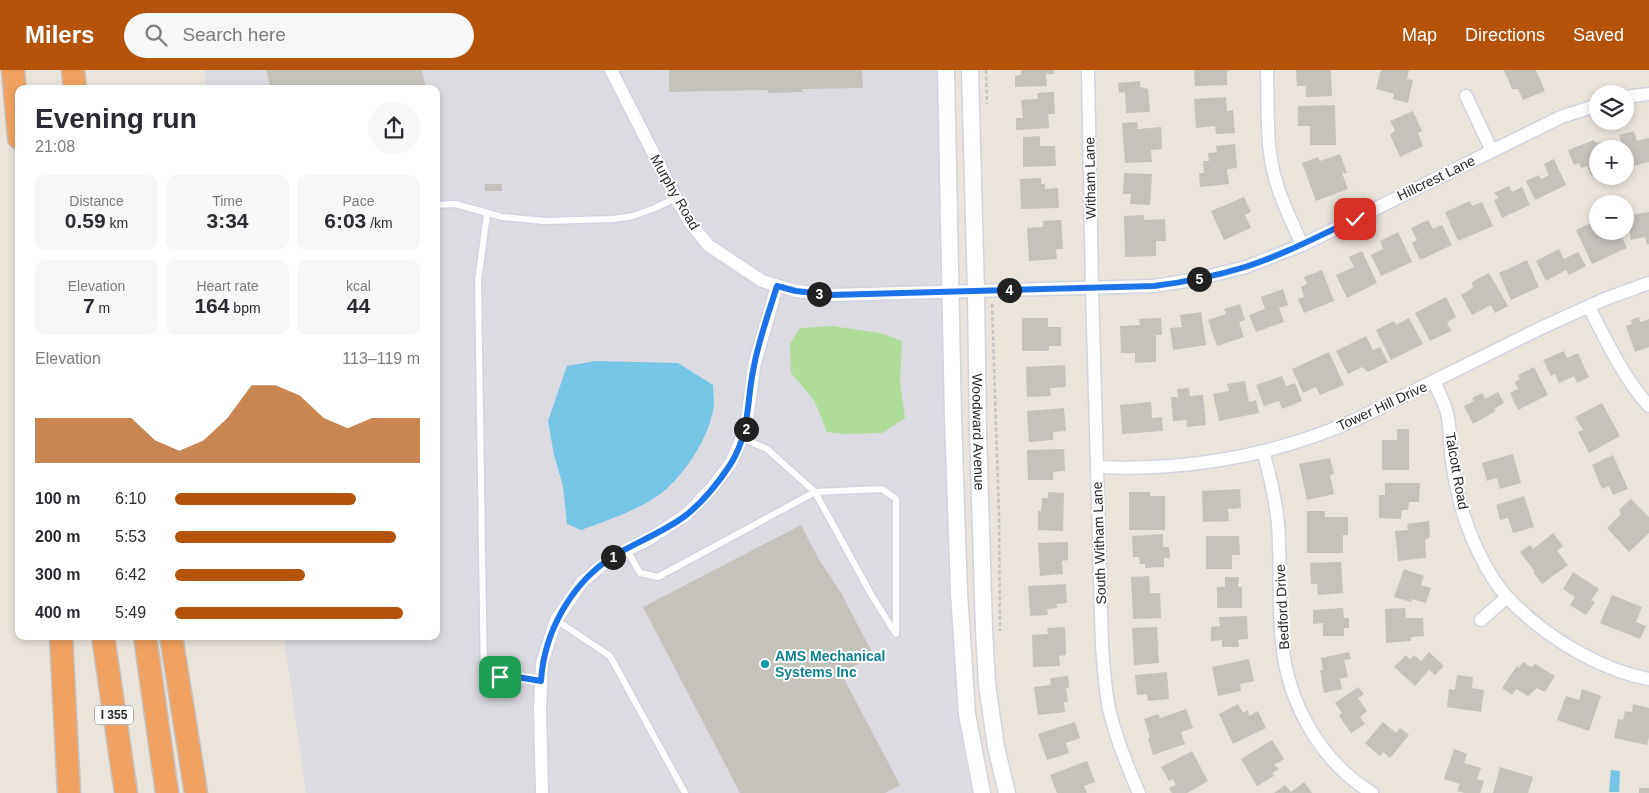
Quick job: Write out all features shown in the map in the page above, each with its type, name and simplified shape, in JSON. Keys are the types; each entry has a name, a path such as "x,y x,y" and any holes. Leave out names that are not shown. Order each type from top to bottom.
{"highway":[{"path":"13,70 15,93"},
{"path":"20,70 22,85"},
{"path":"73,70 75,85"},
{"path":"61,640 69,793"},
{"name":"I 355","path":"104,640 126,793"},
{"path":"146,640 167,793"},
{"path":"172,640 196,793"}],"street":[{"name":"Murphy Road","path":"611,70 689,221 708,245 762,281 796,291 831,295 951,292"},
{"name":"Woodward Avenue","path":"946,70 953,428 963,676 968,722 982,793"},
{"name":"Woodward Avenue","path":"970,70 978,432 987,684 996,746 1006,793"},
{"name":"Witham Lane","path":"1088,70 1092,286"},
{"path":"1267,70 1272,168 1282,199 1302,245"},
{"path":"1634,96 1649,94"},
{"path":"1466,96 1492,151"},
{"name":"Hillcrest Lane","path":"951,292 1092,286 1154,286 1198,279 1246,267 1302,245 1561,117 1589,108"},
{"name":"Tower Hill Drive","path":"1097,467 1166,467 1227,459 1264,451 1332,430 1500,347 1605,299 1649,283"},
{"path":"542,793 540,709 542,663 556,620 582,582 612,557 686,515 712,488 731,464 746,428 754,366 777,286"},
{"name":"South Witham Lane","path":"1092,286 1102,647 1105,681 1110,710 1127,766 1139,793"},
{"path":"1589,307 1621,369 1635,390 1649,406"},
{"name":"Talcott Road","path":"1434,381 1446,410 1450,430 1451,454 1462,508 1482,557 1494,580 1507,597 1540,626 1579,653 1630,675 1649,679"},
{"name":"Bedford Drive","path":"1264,451 1276,506 1282,642 1292,693 1303,718 1326,754 1372,793"},
{"path":"1481,620 1507,597"}],"lane":[{"path":"440,205 455,204 487,214 521,220 544,221 613,219 633,216 676,198"},
{"path":"487,214 478,281 484,681 500,677 517,677 541,681"},
{"path":"627,550 640,573 658,577 815,492 882,489 896,499 896,634 872,596 815,492 767,449 742,438"},
{"path":"556,620 610,656 684,793"}],"path":[{"path":"992,306 999,516 1000,637"}],"shaded area":[{"path":"204,70 939,70 954,662 959,720 967,770 974,793 306,793 285,640 440,640 440,85 206,85"}],"green space":[{"path":"832,326 880,333 902,341 900,382 905,418 882,433 844,434 827,432 814,400 791,373 790,344 800,328"}],"water":[{"path":"595,361 678,363 713,385 714,404 712,416 701,443 676,480 656,497 638,507 581,530 567,524 563,486 554,455 548,421 567,366"},
{"path":"1611,770 1620,771 1619,792 1609,792"}],"building":[{"path":"266,70 422,70 425,85 270,85"},
{"path":"669,70 862,70 863,88 802,89 802,92 768,93 768,90 669,92"},
{"path":"1021,70 1054,70 1054,74 1046,74 1047,86 1015,87 1015,76 1021,75"},
{"path":"1194,70 1230,70 1227,72 1227,85 1195,86"},
{"path":"1296,70 1331,70 1332,96 1306,97 1306,86 1297,86"},
{"path":"1381,70 1409,70 1407,79 1413,80 1408,103 1393,99 1394,94 1376,89"},
{"path":"1504,70 1536,70 1545,91 1523,100 1518,89 1512,89"},
{"path":"1140,81 1140,87 1148,89 1150,112 1126,113 1125,92 1119,93 1118,83"},
{"path":"1054,92 1055,114 1048,114 1049,128 1016,130 1016,118 1023,118 1021,100 1038,99 1037,93"},
{"path":"1226,97 1227,111 1233,110 1235,133 1216,134 1215,126 1196,128 1194,99"},
{"path":"1335,105 1336,145 1310,145 1310,126 1298,126 1298,106"},
{"path":"1413,111 1422,131 1418,133 1423,146 1400,157 1390,135 1395,130 1390,121"},
{"path":"1137,122 1138,129 1161,127 1162,149 1151,150 1152,162 1125,163 1122,123"},
{"path":"1634,131 1637,141 1649,138 1649,162 1634,166 1634,140 1620,140 1619,135"},
{"path":"1040,136 1040,146 1055,146 1056,166 1023,167 1023,137"},
{"path":"1589,142 1589,171 1587,166 1581,168 1579,163 1574,165 1568,150"},
{"path":"1235,144 1237,168 1227,169 1229,184 1200,187 1199,173 1204,173 1203,161 1209,161 1208,153 1217,152 1216,146"},
{"path":"1340,154 1347,173 1342,173 1348,189 1316,201 1302,163 1318,157 1320,161"},
{"path":"1554,159 1566,185 1535,200 1526,181 1539,175 1541,179 1549,175 1544,164"},
{"path":"1124,173 1152,174 1150,205 1130,204 1131,194 1123,194"},
{"path":"1041,178 1041,184 1045,184 1045,189 1058,188 1059,208 1021,209 1020,179"},
{"path":"485,184 502,184 502,191 485,191"},
{"path":"1509,186 1512,192 1522,187 1530,205 1502,218 1494,200 1499,198 1494,193"},
{"path":"1244,197 1251,212 1245,215 1251,228 1224,240 1211,211"},
{"path":"1470,201 1472,206 1482,202 1493,226 1458,241 1445,212"},
{"path":"1649,212 1649,244 1647,245 1645,237 1634,239 1634,214"},
{"path":"1144,215 1144,220 1165,219 1166,241 1156,241 1156,256 1125,257 1124,216"},
{"path":"1061,220 1063,249 1056,249 1057,259 1029,261 1027,228 1043,227 1043,221"},
{"path":"1428,220 1433,229 1442,225 1452,245 1420,260 1412,243 1417,240 1411,228"},
{"path":"1589,224 1589,240 1623,240 1627,248 1592,264 1576,230"},
{"path":"1398,232 1412,262 1381,276 1371,255 1383,249 1380,241"},
{"path":"1559,249 1564,259 1578,252 1586,266 1569,275 1566,270 1546,281 1536,261"},
{"path":"1362,251 1377,283 1347,298 1336,275 1354,267 1349,257"},
{"path":"1527,260 1539,287 1511,300 1499,273"},
{"path":"1322,270 1334,301 1304,313 1298,299 1304,297 1301,287 1307,284 1304,277"},
{"path":"1489,273 1508,306 1495,313 1491,305 1472,315 1461,295 1473,288 1472,282"},
{"path":"1283,289 1288,305 1279,308 1284,322 1256,332 1249,315 1265,309 1261,297"},
{"path":"1446,297 1456,317 1447,322 1451,331 1430,341 1415,313"},
{"path":"1240,304 1245,320 1239,322 1244,337 1217,346 1208,320 1226,314 1224,309"},
{"path":"1201,312 1206,345 1173,350 1170,328 1182,327 1180,315"},
{"path":"1639,317 1640,322 1649,319 1649,347 1635,352 1626,326 1632,324 1631,320"},
{"path":"1022,318 1048,318 1048,327 1061,327 1061,346 1049,346 1049,351 1022,351"},
{"path":"1161,318 1162,335 1156,335 1156,362 1135,363 1135,353 1121,353 1120,326 1140,325 1139,319"},
{"path":"1409,318 1423,344 1391,360 1376,330 1394,321 1396,325"},
{"path":"1366,336 1373,350 1380,347 1388,362 1368,372 1362,367 1348,374 1336,351"},
{"path":"1564,351 1567,358 1578,353 1589,377 1577,383 1574,376 1559,383 1555,374 1551,376 1543,360"},
{"path":"1329,352 1344,385 1320,395 1316,387 1303,393 1292,369"},
{"path":"1065,365 1066,387 1050,388 1051,396 1027,397 1026,367"},
{"path":"1534,367 1548,395 1518,410 1510,393 1518,389 1515,382 1520,379 1518,375"},
{"path":"1282,376 1286,386 1295,383 1302,401 1282,409 1279,401 1264,406 1256,385"},
{"path":"1245,381 1249,402 1256,400 1259,413 1219,421 1213,394 1229,391 1227,384"},
{"path":"1189,388 1190,396 1203,395 1206,425 1187,427 1186,420 1173,421 1171,397 1178,397 1177,389"},
{"path":"1498,392 1504,403 1494,409 1496,411 1473,424 1464,406 1474,401 1472,398 1482,393 1485,399"},
{"path":"1151,402 1152,418 1162,417 1163,431 1122,434 1120,405"},
{"path":"1602,403 1620,436 1589,453 1578,432 1583,430 1575,417"},
{"path":"1064,408 1066,431 1053,432 1053,440 1029,442 1027,411"},
{"path":"1397,429 1409,429 1409,470 1382,470 1382,440 1397,440"},
{"path":"1064,449 1065,471 1053,472 1053,480 1028,480 1027,450"},
{"path":"1513,454 1521,483 1500,489 1497,478 1487,481 1482,463"},
{"path":"1613,455 1628,489 1613,495 1609,486 1602,489 1592,465"},
{"path":"1330,458 1334,474 1330,475 1334,494 1307,500 1299,464"},
{"path":"1385,483 1420,483 1419,502 1409,502 1408,510 1402,510 1401,519 1379,518 1379,495 1385,495"},
{"path":"1240,489 1241,508 1228,509 1229,521 1203,522 1202,491"},
{"path":"1048,492 1064,493 1063,531 1038,530 1038,511 1041,511 1042,498 1048,498"},
{"path":"1129,492 1150,492 1150,496 1165,496 1165,530 1129,530"},
{"path":"1524,496 1534,527 1513,533 1508,518 1500,520 1496,505"},
{"path":"1631,499 1649,517 1649,533 1629,552 1607,528 1621,514 1619,510"},
{"path":"1307,511 1325,511 1325,517 1348,517 1348,535 1343,535 1343,553 1307,553"},
{"path":"1429,521 1430,537 1425,540 1426,558 1398,561 1395,531 1408,530 1407,524"},
{"name":"AMS Mechanical Systems Inc","path":"801,525 818,558 841,593 874,656 841,673 900,785 885,793 740,793 643,607"},
{"path":"1553,533 1563,546 1557,551 1568,565 1542,584 1520,552 1530,545 1533,549"},
{"path":"1163,534 1163,547 1169,547 1170,558 1164,558 1164,567 1145,568 1145,564 1140,564 1139,557 1133,557 1132,536"},
{"path":"1206,536 1239,536 1240,555 1232,555 1232,569 1206,569"},
{"path":"1068,542 1068,560 1062,561 1063,574 1040,576 1038,543"},
{"path":"1341,562 1343,593 1318,595 1317,584 1311,584 1310,563"},
{"path":"1404,569 1424,576 1421,585 1431,588 1426,603 1412,599 1411,602 1394,597"},
{"path":"1573,572 1599,589 1591,600 1595,602 1586,615 1570,605 1575,597 1563,589"},
{"path":"1149,576 1150,593 1160,593 1161,618 1133,619 1131,577"},
{"path":"1225,577 1239,577 1238,587 1242,587 1242,608 1217,608 1217,587 1225,587"},
{"path":"1066,584 1067,603 1056,604 1057,608 1047,609 1048,615 1030,616 1028,586"},
{"path":"1612,595 1642,607 1636,622 1646,626 1640,639 1600,623"},
{"path":"1343,608 1344,618 1349,618 1349,628 1344,628 1344,636 1323,636 1323,623 1313,624 1313,610"},
{"path":"1405,608 1406,618 1423,618 1424,636 1411,637 1411,641 1386,643 1385,609"},
{"path":"1247,616 1248,639 1238,640 1239,647 1222,647 1222,640 1211,641 1211,627 1220,626 1219,617"},
{"path":"1065,627 1066,655 1059,656 1060,666 1033,667 1032,635 1048,634 1047,628"},
{"path":"1157,627 1159,663 1134,665 1132,628"},
{"path":"1349,652 1351,659 1344,660 1348,677 1340,679 1342,689 1324,693 1320,670 1323,670 1321,658"},
{"path":"1429,652 1444,666 1435,675 1429,670 1415,686 1394,667 1406,655 1410,659 1414,655 1421,661"},
{"path":"1249,659 1254,681 1240,684 1241,691 1218,696 1212,667"},
{"path":"1523,662 1531,667 1535,664 1555,676 1545,692 1537,688 1528,696 1516,689 1512,695 1502,688 1517,666 1519,668"},
{"path":"1167,672 1169,699 1148,701 1147,694 1137,695 1135,675"},
{"path":"1457,675 1473,677 1472,688 1484,690 1481,712 1447,707 1449,689 1455,690"},
{"path":"1068,676 1069,688 1066,688 1068,702 1064,702 1065,712 1038,715 1034,687 1051,685 1050,678"},
{"path":"1358,687 1364,694 1358,698 1367,711 1360,717 1365,724 1351,733 1339,716 1342,713 1335,703"},
{"path":"1582,689 1601,696 1589,731 1557,720 1566,696 1579,700"},
{"path":"1238,704 1243,713 1248,710 1249,716 1258,711 1266,728 1233,744 1219,714"},
{"path":"1633,704 1649,708 1649,737 1647,745 1614,738 1618,719 1623,720 1625,711 1632,712"},
{"path":"1186,709 1193,728 1181,732 1185,744 1153,755 1144,719 1158,714 1160,718"},
{"path":"1075,722 1080,738 1066,743 1069,753 1047,760 1038,734"},
{"path":"1383,722 1396,733 1400,728 1409,735 1390,758 1383,752 1380,756 1365,743"},
{"path":"1272,740 1284,759 1274,765 1279,769 1272,773 1274,776 1257,786 1241,759"},
{"path":"1454,749 1467,754 1464,763 1481,768 1477,779 1484,781 1480,793 1457,791 1460,784 1444,779"},
{"path":"1192,751 1208,781 1187,793 1172,793 1169,788 1176,785 1173,779 1169,781 1161,767"},
{"path":"1087,761 1095,782 1084,786 1087,793 1057,793 1050,775"},
{"path":"1500,767 1533,777 1528,793 1493,793"},
{"path":"1304,782 1312,793 1274,793 1285,785 1291,792"},
{"path":"1639,788 1649,788 1649,793 1639,793"}],"place":[{"name":"AMS Mechanical Systems Inc","path":"765,664"}],"route":[{"path":"500,677 517,677 541,681 542,663 556,620 582,582 612,557 649,538 686,515 712,488 731,464 746,428 754,366 777,286 810,294 831,295 976,292 1092,286 1154,286 1198,279 1246,267 1302,245 1355,219"}]}
